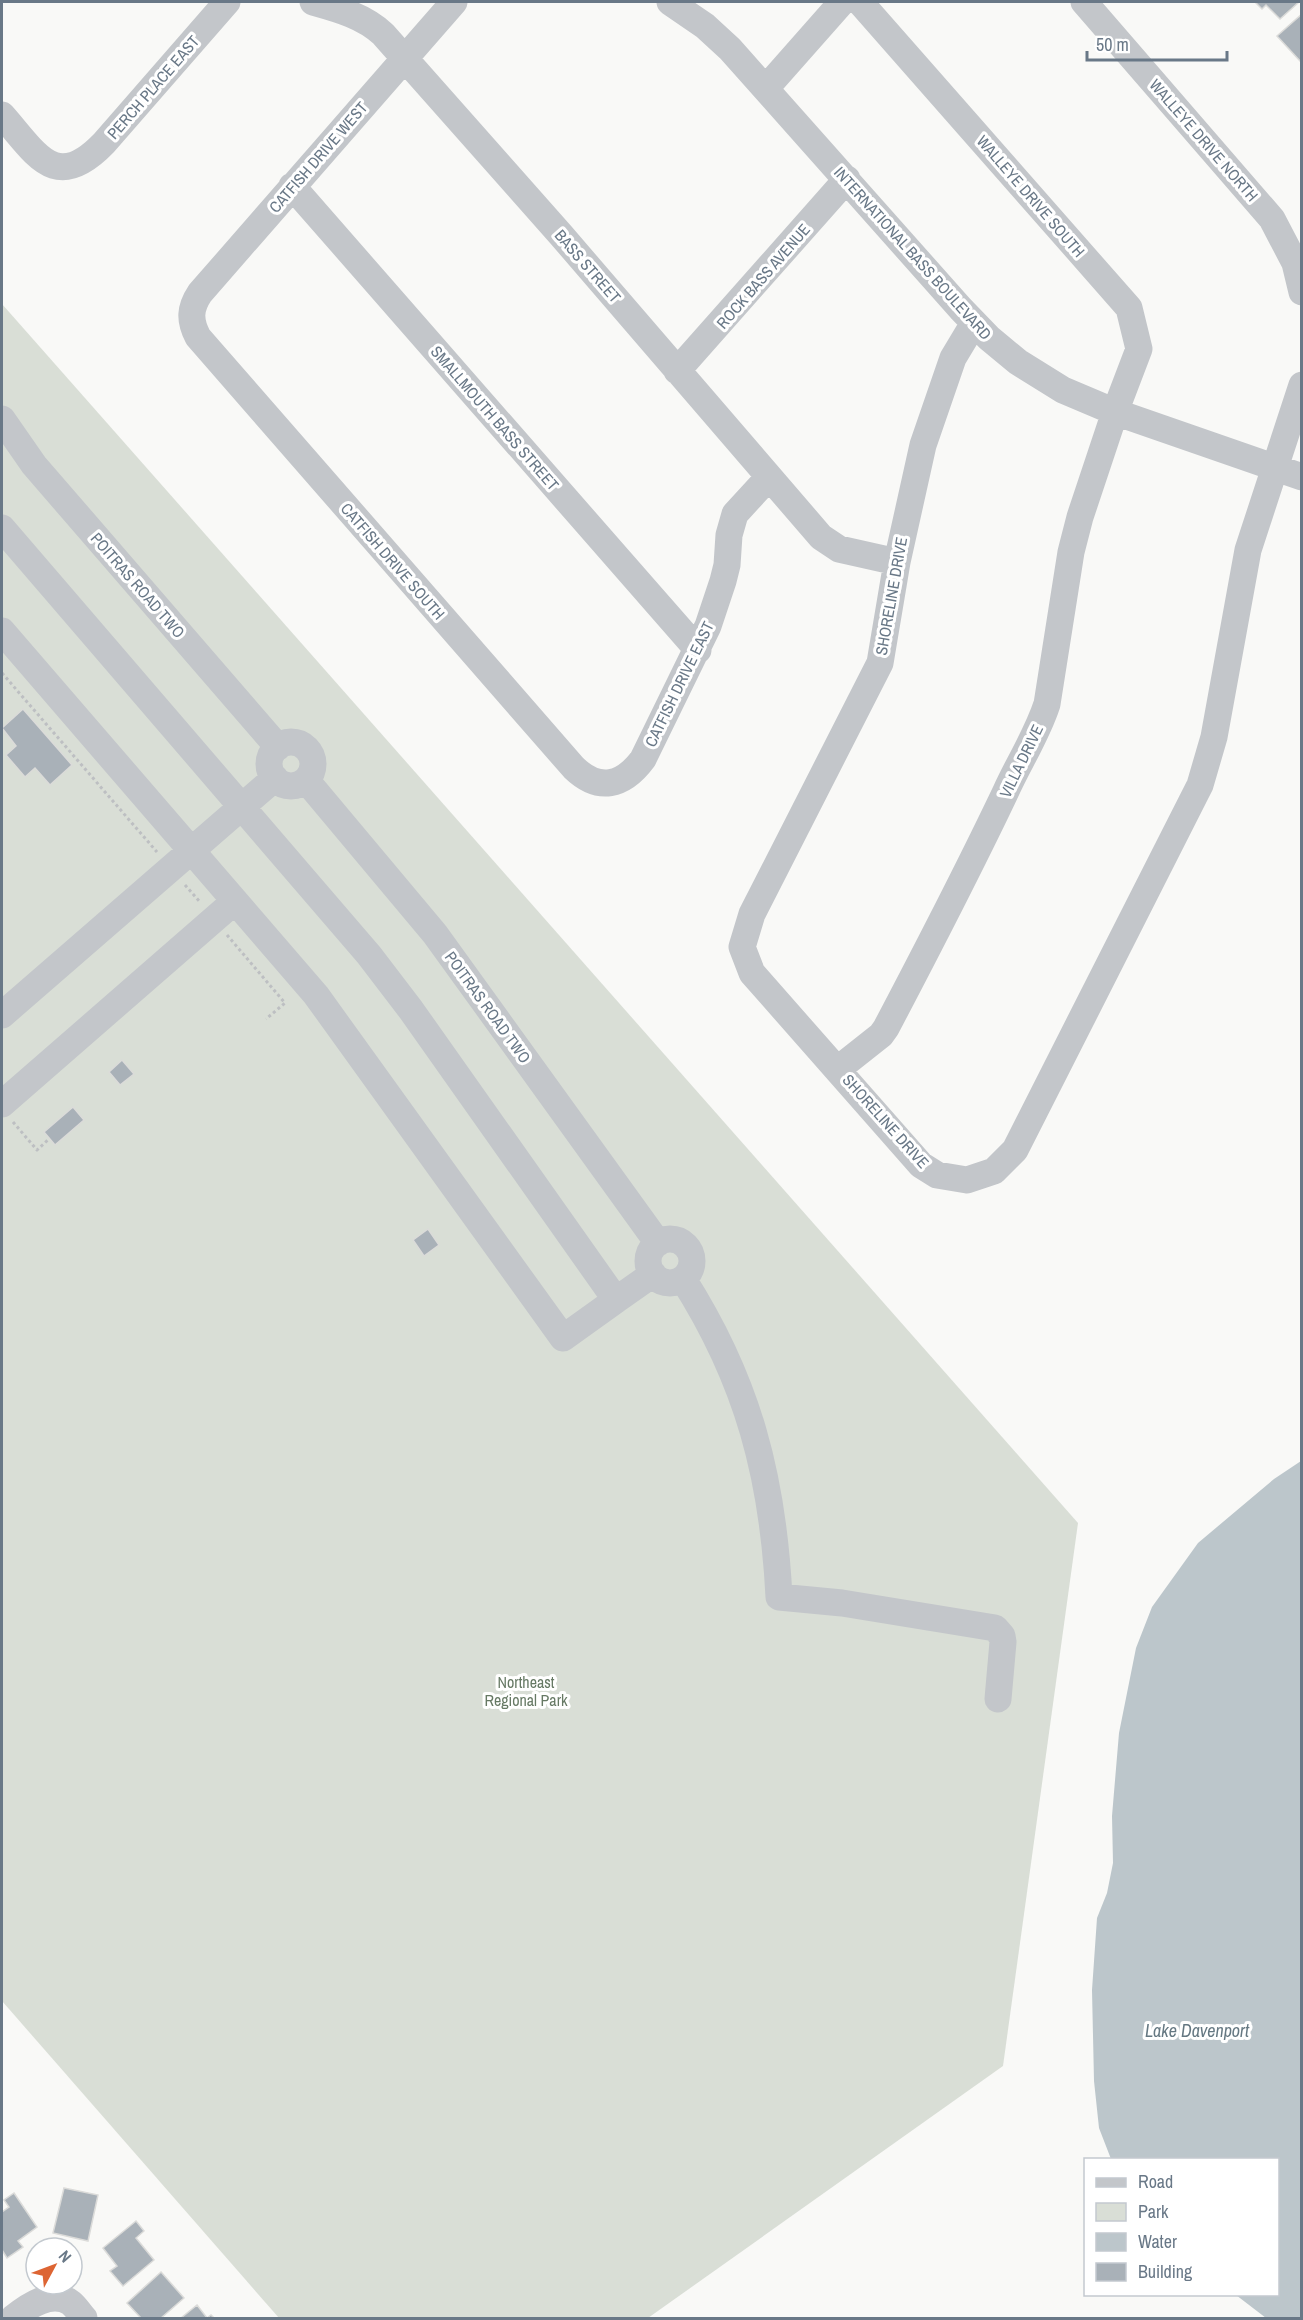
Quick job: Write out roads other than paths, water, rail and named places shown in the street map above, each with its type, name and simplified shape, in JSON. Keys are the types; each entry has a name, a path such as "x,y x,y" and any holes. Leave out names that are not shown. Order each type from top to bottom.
{"street":[{"name":"PERCH PLACE EAST","path":"2,115 46,162 63,168 73,167 90,157 104,144 227,2"},
{"name":"BASS STREET","path":"313,2 354,15 375,26 554,226 810,525 838,549 897,562"},
{"name":"CATFISH DRIVE WEST","path":"191,318 191,309 200,293 454,2"},
{"name":"INTERNATIONAL BASS BOULEVARD","path":"670,2 718,37 974,323 1004,351 1033,373 1063,390 1115,412 1302,477"},
{"path":"766,88 842,2"},
{"name":"WALLEYE DRIVE SOUTH","path":"860,2 1129,308 1139,349 1115,412"},
{"name":"WALLEYE DRIVE NORTH","path":"1084,2 1272,219 1295,263 1302,292"},
{"name":"ROCK BASS AVENUE","path":"678,371 847,179"},
{"name":"SMALLMOUTH BASS STREET","path":"292,186 698,650"},
{"name":"CATFISH DRIVE SOUTH","path":"191,318 193,328 203,345 574,768 592,781 611,783"},
{"name":"SHORELINE DRIVE","path":"974,323 953,358 923,445 897,562 880,663 752,914 742,947 752,973 921,1165 938,1175 966,1180 994,1171 1015,1150 1200,785 1214,737 1248,550 1275,468"},
{"path":"1275,468 1302,385"},
{"name":"VILLA DRIVE","path":"838,1069 880,1035 885,1028 960,889 1018,765 1042,720 1051,682 1071,552 1080,517 1115,412"},
{"name":"POITRAS ROAD TWO","path":"2,419 34,465 278,747"},
{"name":"CATFISH DRIVE EAST","path":"611,783 628,775 643,759 698,650 723,581 727,565 729,535 735,514 769,477"},
{"path":"2,528 369,955 411,1010 616,1300"},
{"path":"2,631 316,995 563,1338 652,1274"},
{"path":"287,742 295,742 308,750 313,762 306,780 300,784 286,785 275,778 270,764 271,756 278,747 287,742"},
{"path":"2,1015 275,778"},
{"name":"POITRAS ROAD TWO","path":"306,780 435,934 658,1243"},
{"path":"5,1111 235,901"},
{"path":"669,1239 675,1240 688,1248 691,1254 691,1268 683,1279 670,1283 657,1279 652,1274 648,1260 650,1252 658,1243 669,1239"},
{"path":"683,1279 718,1338 742,1395 753,1429 771,1506 779,1597 842,1604 995,1628 1002,1636 1003,1642 998,1699"},
{"path":"13,2319 25,2308 52,2297 70,2302 84,2319"}],"water":[{"name":"Lake Davenport","path":"1301,1461 1302,2318 1266,2318 1237,2296 1279,2296 1279,2158 1111,2158 1099,2128 1094,2081 1092,1990 1097,1918 1107,1893 1113,1863 1112,1816 1119,1733 1136,1648 1152,1607 1198,1543 1274,1479"}],"park label":[{"name":"Northeast Regional Park","path":"526,1691"}]}
